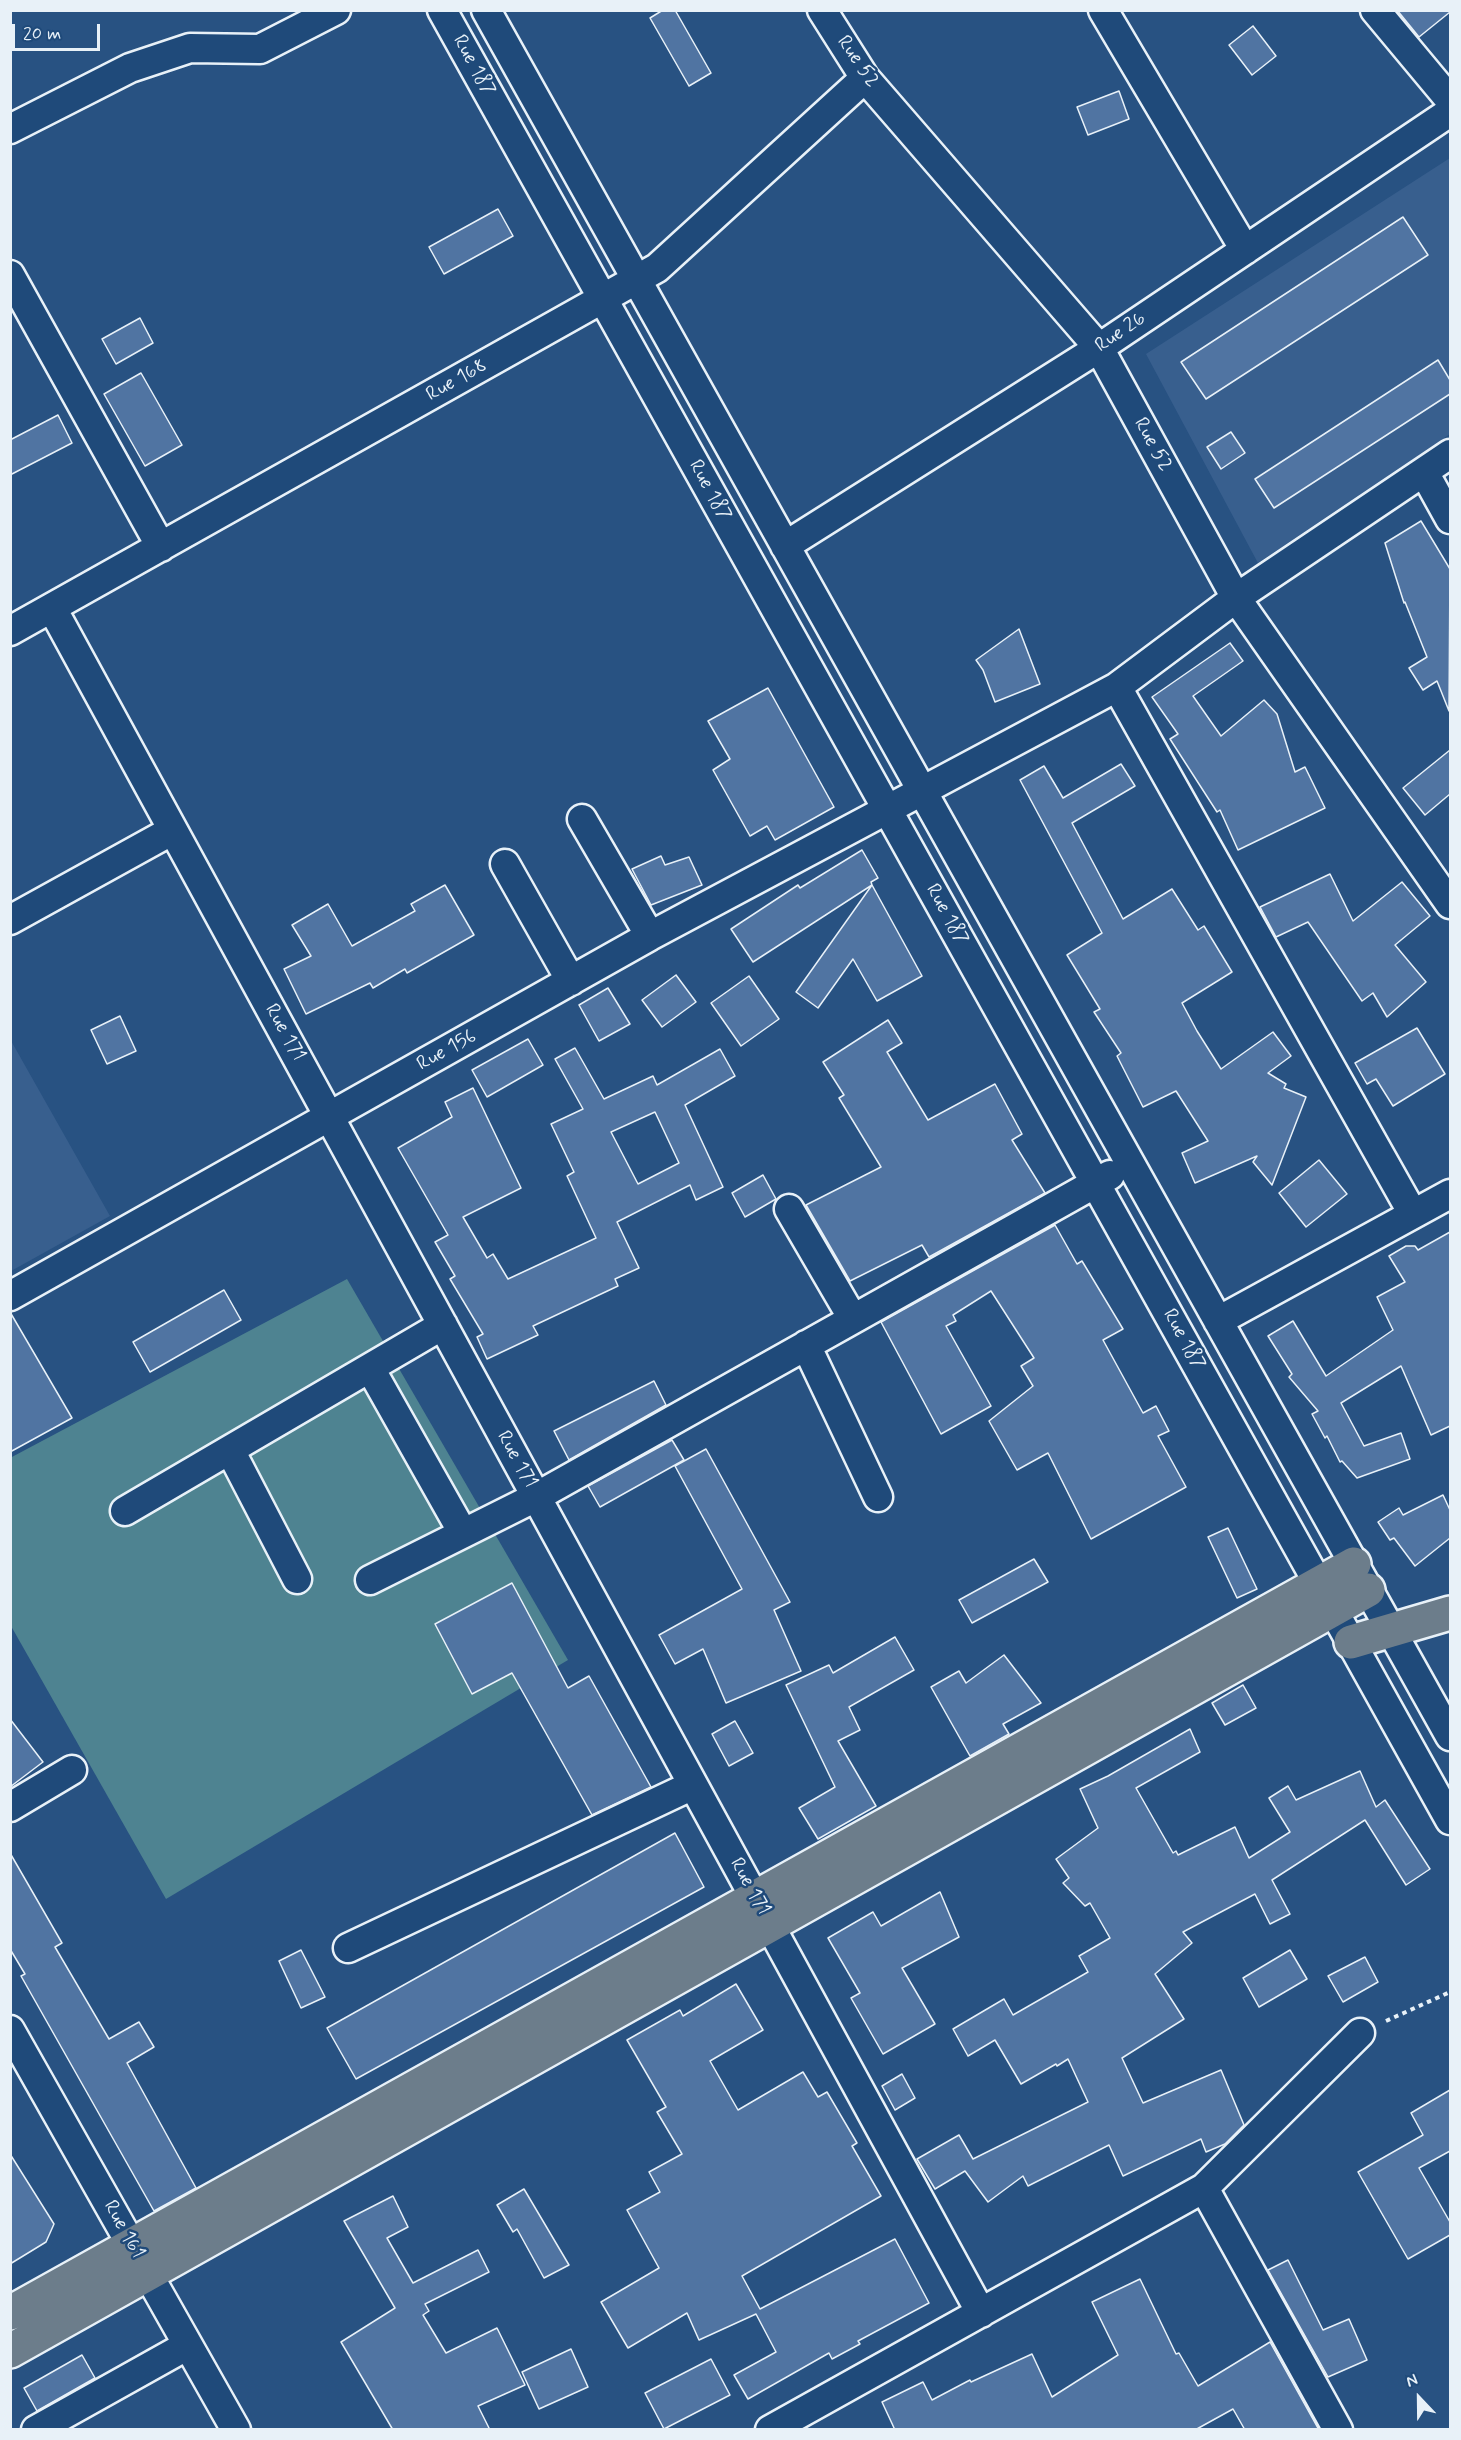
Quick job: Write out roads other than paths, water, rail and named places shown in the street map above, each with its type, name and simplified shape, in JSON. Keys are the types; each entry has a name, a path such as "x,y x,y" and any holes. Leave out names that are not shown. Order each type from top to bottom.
{"main road":[{"path":"10,2313 762,1912 1361,1577"},
{"path":"1351,1642 1450,1613"},
{"path":"10,2351 148,2274 762,1912"}],"street":[{"path":"10,129 130,68 190,48 260,49 336,10"},
{"name":"Rue 187","path":"442,10 1450,1820"},
{"name":"Rue 187","path":"486,10 1450,1736"},
{"name":"Rue 52","path":"822,10 865,78 1098,348 1236,598 1450,904"},
{"path":"1103,10 1245,250"},
{"path":"1375,10 1450,100"},
{"name":"Rue 168","path":"10,631 637,280 657,267 865,78"},
{"name":"Rue 26","path":"785,546 1098,348 1450,112"},
{"path":"10,275 161,547"},
{"name":"Rue 156","path":"10,1296 650,936 886,808 1117,687 1236,598 1450,454"},
{"path":"1424,472 1450,519"},
{"name":"Rue 171","path":"52,608 981,2313"},
{"path":"1117,687 1413,1214"},
{"path":"582,819 650,936"},
{"path":"10,920 174,830"},
{"path":"505,864 571,981"},
{"path":"370,1580 536,1497 1130,1163"},
{"path":"1218,1321 1450,1194"},
{"path":"789,1209 853,1319"},
{"path":"125,1511 443,1325"},
{"path":"806,1345 878,1497"},
{"path":"370,1368 463,1533"},
{"path":"230,1450 297,1579"},
{"path":"10,1807 72,1770"},
{"path":"348,1948 693,1785"},
{"name":"Rue 161","path":"10,2030 236,2430"},
{"path":"770,2430 1204,2188 1360,2033"},
{"path":"1204,2188 1338,2430"},
{"path":"36,2430 188,2345"}]}
